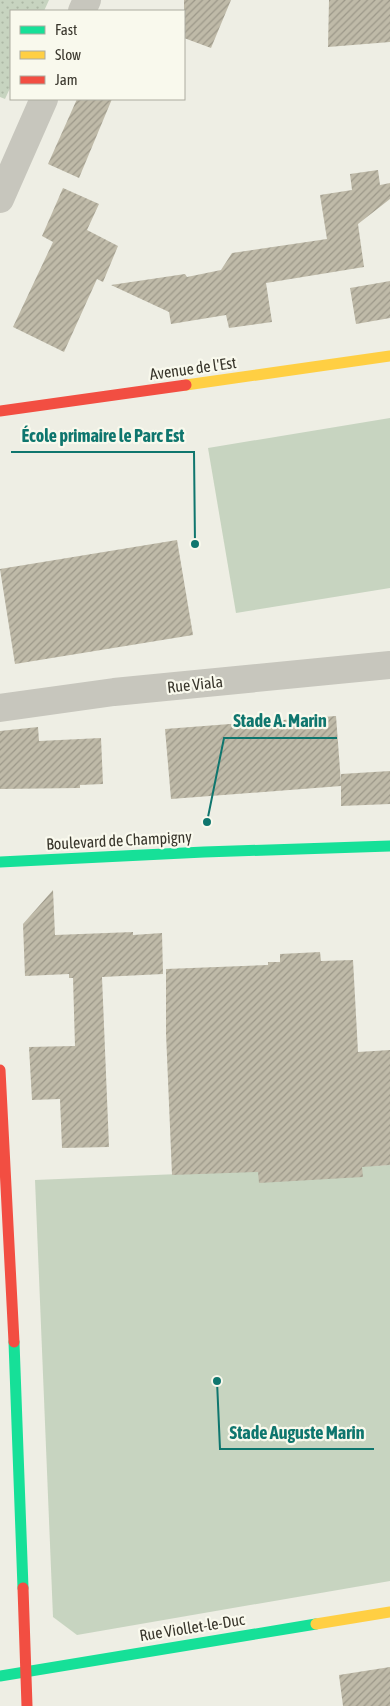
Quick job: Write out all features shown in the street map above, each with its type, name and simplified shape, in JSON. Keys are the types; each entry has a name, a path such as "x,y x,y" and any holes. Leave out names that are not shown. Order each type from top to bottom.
{"street":[{"path":"0,200 44,100"},
{"name":"Avenue de l'Est","path":"0,412 390,356"},
{"name":"Rue Viala","path":"0,708 114,692 390,664"},
{"name":"Boulevard de Champigny","path":"0,862 204,852 390,846"},
{"path":"0,1070 5,1181 7,1310 27,1706"},
{"name":"Rue Viollet-le-Duc","path":"0,1676 26,1670 390,1612"}],"green space":[{"path":"0,0 49,0 44,10 10,10 10,88 5,99 0,97"},
{"path":"390,418 390,588 236,613 208,448"},
{"path":"390,1165 390,1581 77,1635 53,1617 35,1180"}],"building":[{"path":"184,0 231,0 211,48 185,38"},
{"path":"329,0 390,0 390,42 328,47"},
{"path":"77,100 112,100 79,178 48,164"},
{"path":"378,170 380,185 390,183 390,199 358,224 364,267 266,283 272,322 229,328 226,315 171,324 169,312 111,285 185,274 187,277 221,270 232,253 327,239 320,195 352,190 350,174"},
{"path":"63,188 99,204 87,230 118,246 103,282 97,279 64,352 13,327 53,242 42,236"},
{"path":"390,281 390,318 356,324 350,288"},
{"path":"177,540 193,635 15,664 0,569"},
{"path":"336,716 341,783 341,774 390,771 390,804 341,806 341,786 171,799 165,729"},
{"path":"38,727 39,741 101,738 103,784 80,785 80,788 0,789 0,731"},
{"path":"53,890 55,935 133,932 133,935 162,933 163,974 102,977 109,1147 62,1148 60,1099 32,1100 29,1047 75,1046 73,978 69,978 69,974 25,976 23,924"},
{"path":"320,952 321,961 353,960 358,1052 390,1050 390,1165 362,1167 363,1177 259,1183 258,1172 172,1175 166,1033 166,969 268,965 268,962 280,962 280,954"},
{"path":"390,1667 390,1706 343,1706 339,1675"}],"traffic: fast":[{"path":"0,862 204,852 390,846"},
{"path":"14,1342 23,1588"},
{"path":"0,1676 316,1624"}],"traffic: slow":[{"path":"186,385 390,356"},
{"path":"316,1624 390,1612"}],"traffic: jam":[{"path":"0,411 186,385"},
{"path":"0,1070 14,1342"},
{"path":"23,1588 27,1706"}],"place":[{"name":"École primaire le Parc Est","path":"195,544"},
{"name":"Stade A. Marin","path":"207,822"},
{"name":"Stade Auguste Marin","path":"217,1381"}]}
